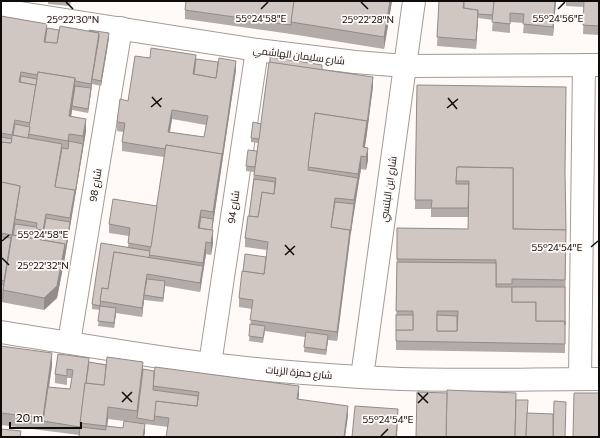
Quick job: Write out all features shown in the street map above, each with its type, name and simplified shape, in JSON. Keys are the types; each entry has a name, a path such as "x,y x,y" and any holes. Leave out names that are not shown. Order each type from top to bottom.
{"street":[{"name":"شارع ابن البلنسي","path":"362,378 414,1"},
{"name":"شارع سليمان الهاشمي","path":"1,10 257,50 405,66 592,65"},
{"name":"شارع 98","path":"69,342 121,28"},
{"name":"شارع 94","path":"210,364 257,50"},
{"path":"590,379 592,65"},
{"name":"شارع حمزة الزيات","path":"1,332 210,364 362,378 471,381 590,379"}],"building":[{"path":"186,1 294,1 291,25 185,10"},
{"path":"294,1 390,1 384,37 291,22"},
{"path":"439,1 464,1 463,8 478,10 476,40 437,37"},
{"path":"464,1 494,1 493,15 478,14 478,10 464,8"},
{"path":"494,1 555,1 553,27 523,24 524,14 510,13 510,24 492,22"},
{"path":"584,1 599,1 599,26 583,25"},
{"path":"1,16 47,24 44,42 57,43 60,26 99,33 91,84 75,81 75,78 38,72 38,75 21,72 19,82 36,85 30,123 15,120 12,135 1,133"},
{"path":"47,28 59,30 57,43 45,42"},
{"path":"89,30 109,33 101,81 92,79 99,33"},
{"path":"151,48 196,55 193,74 216,78 219,58 236,61 222,157 222,154 166,145 165,149 122,142 125,123 117,122 120,99 128,101 135,56 150,58","holes":["172,110 208,116 204,137 168,132"]},
{"path":"270,57 322,65 322,70 270,63"},
{"path":"196,59 218,62 216,78 194,74"},
{"path":"269,62 373,77 367,124 367,121 315,113 308,170 358,178 354,200 335,198 331,227 350,230 337,332 250,320 253,300 239,298 242,271 264,274 268,242 245,238 248,216 258,217 262,192 274,194 276,178 254,175"},
{"path":"38,72 75,78 69,116 86,119 83,136 69,134 68,141 28,134"},
{"path":"21,76 37,79 36,85 20,82"},
{"path":"417,85 566,87 566,230 513,229 513,168 457,167 456,184 469,184 468,208 431,208 432,200 415,200"},
{"path":"75,86 91,88 88,109 72,106"},
{"path":"315,113 367,121 363,147 368,148 366,157 361,156 358,174 308,167"},
{"path":"253,122 261,124 259,139 251,138"},
{"path":"15,124 30,127 28,138 13,135"},
{"path":"12,135 62,144 55,186 75,190 70,218 46,214 43,230 36,229 37,223 15,219 20,186 1,182 1,142 11,143"},
{"path":"1,137 12,139 11,143 1,142"},
{"path":"69,141 83,144 75,194 75,190 55,187 62,148 68,149"},
{"path":"166,145 222,154 213,212 201,210 198,228 213,230 211,243 206,242 203,263 149,255"},
{"path":"248,150 257,151 255,167 246,166"},
{"path":"457,167 513,168 513,229 566,230 565,280 512,279 512,284 496,284 496,260 397,259 397,228 468,229 469,181 456,181"},
{"path":"254,179 275,182 274,194 262,192 258,217 249,216"},
{"path":"1,182 20,186 12,235 1,233"},
{"path":"113,199 157,206 151,247 128,243 130,228 109,224"},
{"path":"335,202 354,204 350,234 350,230 331,227"},
{"path":"201,217 213,219 212,230 199,228"},
{"path":"46,218 70,222 65,252 65,244 13,235 15,224 37,227 36,233 43,235"},
{"path":"12,235 65,244 57,286 44,298 3,290"},
{"path":"1,237 11,238 4,281 1,280"},
{"path":"101,243 150,251 149,258 114,252 108,289 102,288 100,306 92,304"},
{"path":"114,252 203,266 200,283 147,274 142,308 100,301 102,288 108,289"},
{"path":"245,254 266,257 264,274 243,271"},
{"path":"397,262 496,263 496,287 512,287 512,302 536,302 536,321 565,321 565,344 396,341 396,330 413,330 413,311 396,311","holes":["437,311 458,311 457,331 437,331"]},
{"path":"147,279 165,281 163,298 144,295"},
{"path":"1,284 4,285 3,298 1,298"},
{"path":"512,287 565,287 565,321 536,321 536,302 512,302"},
{"path":"100,306 116,308 114,323 98,321"},
{"path":"396,315 413,315 413,330 396,330"},
{"path":"437,315 457,316 457,331 437,331"},
{"path":"250,324 265,326 263,338 249,336"},
{"path":"306,332 328,335 326,350 304,347"},
{"path":"1,346 52,353 43,418 1,413"},
{"path":"58,354 89,358 80,427 43,421 48,387 70,389 73,370 67,369 67,376 55,374"},
{"path":"107,357 143,362 137,411 108,407 106,426 80,423 85,383 104,385"},
{"path":"89,362 106,365 104,385 86,383"},
{"path":"155,367 299,386 297,399 348,406 344,437 166,437 169,418 154,416 156,401 197,406 199,392 153,386"},
{"path":"143,369 154,371 153,390 198,396 197,406 156,401 154,421 137,418"},
{"path":"447,390 516,393 515,437 446,437"},
{"path":"417,392 447,393 446,437 416,437"},
{"path":"574,393 599,393 599,437 573,437"},
{"path":"516,400 528,400 526,437 515,437"},
{"path":"554,401 566,402 565,437 553,437"},
{"path":"355,406 398,409 396,437 352,437"},
{"path":"527,413 553,414 553,437 526,437"},
{"path":"124,421 145,424 143,437 79,437 80,427 106,430 106,426 123,428"},
{"path":"1,429 21,431 20,437 1,437"}]}
